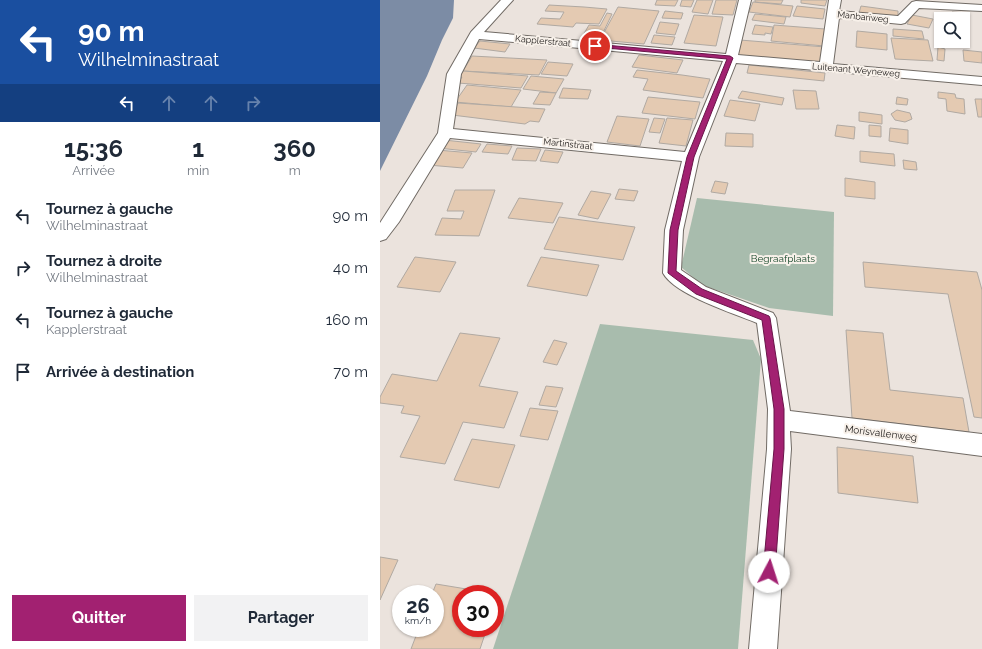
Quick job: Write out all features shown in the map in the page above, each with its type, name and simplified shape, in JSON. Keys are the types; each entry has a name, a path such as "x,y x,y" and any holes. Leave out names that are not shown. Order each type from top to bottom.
{"street":[{"path":"380,235 393,218 445,133 454,74 475,35 507,0"},
{"path":"745,0 730,58 691,157 674,230 672,273 699,292 766,318 779,409 779,449 763,649"},
{"path":"826,67 835,0"},
{"name":"Manbariweg","path":"833,14 901,20 916,4 982,8"},
{"name":"Kapplerstraat","path":"475,35 730,58"},
{"name":"Luitenant Weyneweg","path":"730,58 982,81"},
{"name":"Martinstraat","path":"445,133 691,157"},
{"name":"Morisvallenweg","path":"779,420 982,445"}],"green space":[{"name":"Begraafplaats","path":"697,198 834,212 833,316 769,308 702,285 681,267"},
{"path":"600,324 753,340 761,359 738,649 493,649 497,637 504,637 504,616"}],"water":[{"path":"380,0 454,0 453,18 427,76 380,171"}],"building":[{"path":"657,0 678,0 675,6 655,5"},
{"path":"682,0 694,0 691,7 680,6"},
{"path":"697,0 713,0 708,14 692,12"},
{"path":"716,0 737,0 733,15 712,14"},
{"path":"755,0 783,0 781,4 755,2"},
{"path":"801,0 827,0 825,6 801,3"},
{"path":"753,2 793,6 790,17 749,12"},
{"path":"549,5 607,9 599,24 576,23 573,27 537,24 541,18 560,19 564,12 545,11"},
{"path":"797,6 825,9 823,19 793,16"},
{"path":"861,6 898,11 898,18 859,13"},
{"path":"618,7 659,11 644,44 600,40"},
{"path":"665,11 683,13 681,19 662,18"},
{"path":"607,13 612,14 600,39 582,37 589,25 600,26"},
{"path":"755,14 786,17 784,24 752,20"},
{"path":"694,15 723,17 716,46 684,43"},
{"path":"912,15 933,19 929,28 907,24"},
{"path":"660,22 679,24 675,35 656,33"},
{"path":"755,25 773,27 771,34 752,34"},
{"path":"774,25 825,29 824,46 771,41"},
{"path":"893,29 922,31 924,39 893,36"},
{"path":"857,31 887,34 887,50 856,47"},
{"path":"654,35 675,37 672,45 651,43"},
{"path":"891,38 928,40 933,61 895,59"},
{"path":"740,40 825,47 824,63 737,55"},
{"path":"480,41 510,44 505,52 474,48"},
{"path":"938,48 945,49 944,61 937,60"},
{"path":"963,50 982,52 982,63 964,61"},
{"path":"639,55 683,60 677,73 632,67"},
{"path":"472,56 547,60 539,75 463,71"},
{"path":"548,62 573,64 567,76 541,74"},
{"path":"749,65 825,73 824,81 747,73"},
{"path":"637,70 710,79 703,98 643,90 648,79 633,77"},
{"path":"463,71 528,76 521,88 458,83 462,77 459,77"},
{"path":"531,76 564,79 556,93 523,89"},
{"path":"467,85 521,90 511,107 455,102"},
{"path":"563,88 591,90 588,99 559,98"},
{"path":"793,90 816,91 819,109 796,109"},
{"path":"742,91 784,98 782,105 738,98"},
{"path":"540,92 556,93 550,105 533,104"},
{"path":"938,92 955,94 956,98 964,99 965,114 947,111 946,99 938,98"},
{"path":"648,97 700,102 695,119 642,113"},
{"path":"897,97 908,99 907,105 896,104"},
{"path":"975,99 982,99 982,117 978,117"},
{"path":"730,100 760,104 755,121 724,116"},
{"path":"458,103 545,109 539,122 530,121 525,124 452,115"},
{"path":"897,110 910,113 912,119 905,122 895,120 891,114"},
{"path":"859,112 882,115 882,124 859,121"},
{"path":"617,116 649,119 640,146 607,142"},
{"path":"654,118 665,119 660,133 649,132"},
{"path":"667,118 693,120 686,146 659,143"},
{"path":"837,125 855,127 854,139 835,136"},
{"path":"869,125 881,126 881,137 869,136"},
{"path":"890,128 908,130 908,144 889,141"},
{"path":"726,133 753,134 753,147 725,146"},
{"path":"444,140 481,144 476,152 438,148"},
{"path":"487,144 512,146 508,154 482,152"},
{"path":"517,148 541,149 536,161 512,160"},
{"path":"437,150 472,153 463,168 428,165"},
{"path":"545,150 563,152 558,163 540,161"},
{"path":"860,151 894,154 895,166 860,162"},
{"path":"903,160 916,162 917,170 904,169"},
{"path":"845,178 875,182 875,199 845,196"},
{"path":"715,181 728,183 725,194 711,192"},
{"path":"619,189 638,191 634,201 615,199"},
{"path":"455,190 495,190 479,236 435,235 442,218 461,219 464,211 447,211"},
{"path":"591,191 611,194 598,219 578,215"},
{"path":"519,198 563,203 553,223 508,218"},
{"path":"559,217 635,227 623,260 544,249"},
{"path":"415,257 456,262 440,292 397,287"},
{"path":"541,257 599,265 587,296 527,286"},
{"path":"863,262 977,272 982,290 982,418 974,417 948,294 865,287"},
{"path":"846,330 883,333 890,390 963,398 969,432 852,418"},
{"path":"460,333 500,338 479,386 518,392 504,428 463,422 445,464 400,457 420,416 401,413 404,406 380,403 380,397 392,374 437,381"},
{"path":"554,340 567,343 557,365 543,362"},
{"path":"546,386 563,388 556,407 539,405"},
{"path":"530,408 558,411 548,440 520,436"},
{"path":"472,439 515,445 499,488 454,480"},
{"path":"837,447 913,456 918,503 838,493"},
{"path":"380,557 398,560 380,600"},
{"path":"444,585 452,587 452,637 484,637 480,649 411,649 416,637 444,637"}],"route":[{"path":"595,46 730,58 691,157 674,230 672,273 699,292 766,318 779,409 779,449 769,572"}]}
